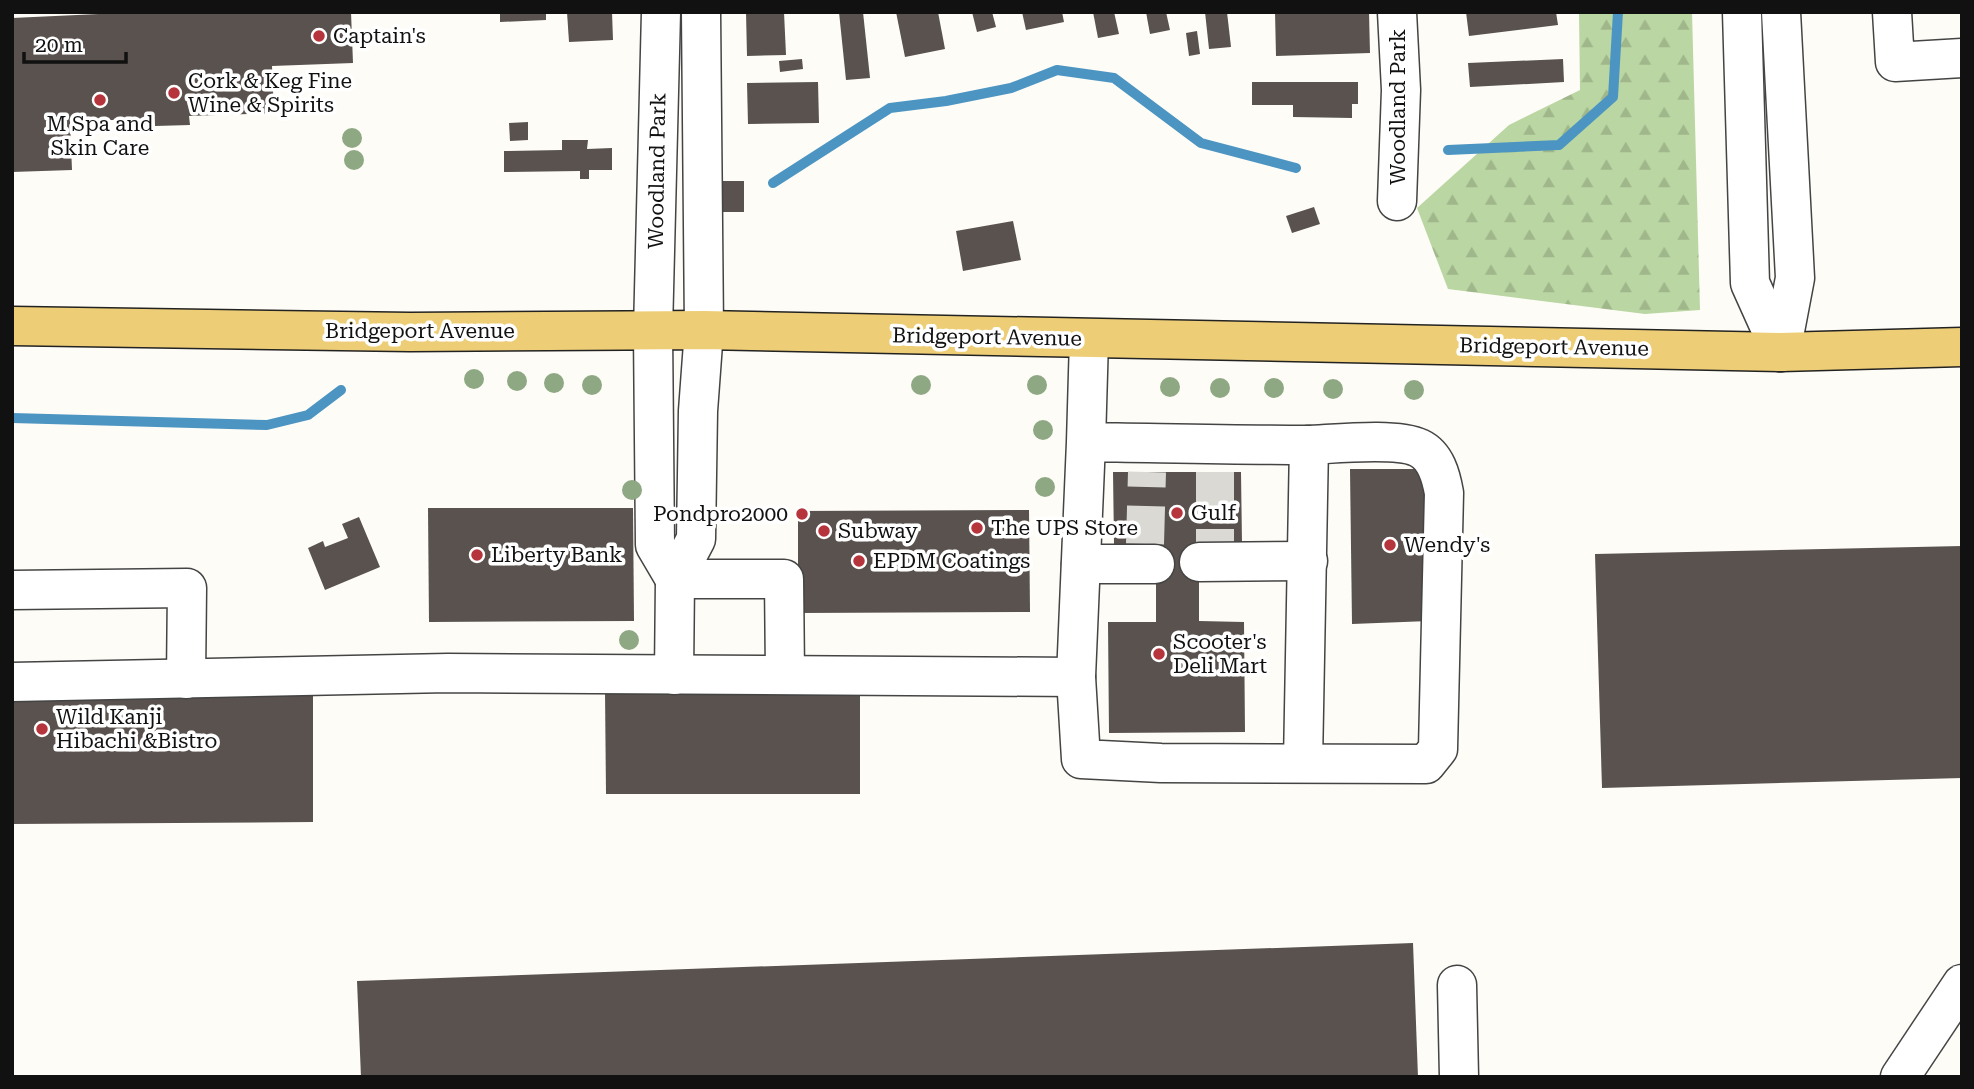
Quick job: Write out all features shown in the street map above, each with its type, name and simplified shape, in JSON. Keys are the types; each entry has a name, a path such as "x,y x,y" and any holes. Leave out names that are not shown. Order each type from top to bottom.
{"main road":[{"name":"Bridgeport Avenue","path":"12,326 410,332 704,330 1781,352 1962,348"}],"street":[{"name":"Woodland Park","path":"661,12 653,331 655,545 675,579"},
{"name":"Woodland Park","path":"675,579 696,539 698,411 704,330 701,12"},
{"name":"Woodland Park","path":"1397,12 1401,90 1397,201"},
{"path":"1742,12 1750,283 1781,352"},
{"path":"1781,352 1795,278 1782,12"},
{"path":"1892,12 1895,62 1962,58"},
{"path":"1086,442 1147,457 1215,458 1309,445 1401,442 1420,448 1433,460 1444,493 1438,749 1426,764 1081,760 1076,677 1088,339"},
{"path":"1303,763 1309,445"},
{"path":"1210,556 1308,561"},
{"path":"1080,581 1148,557"},
{"path":"674,674 675,579 784,579 785,675"},
{"path":"1080,581 1099,623 1097,691 1100,734 1131,742 1234,741 1255,764"},
{"path":"12,590 187,588 186,679"},
{"path":"12,682 448,673 1076,677"},
{"path":"1900,1077 1962,984"},
{"path":"1457,985 1459,1077"}],"green space":[{"path":"1579,12 1692,12 1700,310 1645,314 1448,289 1417,208 1509,125 1580,90"}],"building":[{"path":"142,12 351,12 353,63 272,66 274,113 189,116 190,125 155,126 154,118 70,122 72,170 12,172 12,18"},
{"path":"500,12 546,12 546,20 500,22"},
{"path":"567,12 612,12 613,40 569,42"},
{"path":"746,12 784,12 786,55 747,56"},
{"path":"839,12 863,12 870,78 846,80"},
{"path":"896,12 938,12 945,49 905,57"},
{"path":"972,12 992,12 996,27 977,32"},
{"path":"1022,12 1062,12 1064,22 1026,30"},
{"path":"1093,12 1114,12 1119,34 1098,38"},
{"path":"1146,12 1166,12 1170,30 1150,34"},
{"path":"1205,12 1227,12 1231,47 1209,49"},
{"path":"1275,12 1369,12 1370,53 1276,56"},
{"path":"1466,12 1556,12 1558,25 1469,36"},
{"path":"1197,31 1200,54 1189,56 1186,33"},
{"path":"802,59 803,69 780,72 779,61"},
{"path":"1563,59 1564,82 1470,87 1468,63"},
{"path":"818,82 819,123 748,124 747,83"},
{"path":"1252,82 1358,82 1358,104 1352,104 1352,118 1293,117 1293,105 1252,105"},
{"path":"528,122 528,140 510,141 509,123"},
{"path":"562,140 588,140 587,149 612,148 612,170 589,170 589,179 580,179 580,171 504,172 504,151 562,150"},
{"path":"720,181 744,181 744,212 720,212"},
{"path":"1314,207 1320,224 1292,233 1286,216"},
{"path":"1013,221 1021,260 963,271 956,231"},
{"name":"Wendy's","path":"1350,469 1428,469 1429,621 1352,624"},
{"path":"1113,472 1241,472 1242,544 1199,544 1199,621 1244,622 1245,732 1109,733 1108,622 1156,622 1156,544 1114,544"},
{"path":"428,508 633,508 634,621 429,622"},
{"path":"1029,510 1030,612 798,613 798,511"},
{"path":"359,517 380,567 325,590 308,548 323,541 325,547 348,538 342,524"},
{"path":"1962,546 1962,778 1602,788 1595,554"},
{"path":"860,690 860,794 606,794 605,691"},
{"path":"313,695 313,822 12,824 12,696"},
{"path":"1413,943 1418,1077 361,1077 357,981"}],"waterway":[{"path":"1448,150 1559,145 1613,97 1618,12"},
{"path":"773,183 890,108 946,101 1011,88 1057,70 1114,78 1201,143 1296,168"},
{"path":"12,418 267,425 308,415 341,390"}],"tunnel":[{"path":"1145,544 1147,472"},
{"path":"1215,472 1215,544"}],"place":[{"name":"Captain's","path":"319,36"},
{"name":"Cork & Keg Fine Wine & Spirits","path":"174,93"},
{"name":"M Spa and Skin Care","path":"100,100"},
{"name":"Gulf","path":"1177,513"},
{"name":"Pondpro2000","path":"802,514"},
{"name":"The UPS Store","path":"977,528"},
{"name":"Subway","path":"824,531"},
{"name":"Wendy's","path":"1390,545"},
{"name":"Liberty Bank","path":"477,555"},
{"name":"EPDM Coatings","path":"859,561"},
{"name":"Scooter's Deli Mart","path":"1159,654"},
{"name":"Wild Kanji Hibachi &Bistro","path":"42,729"}]}
